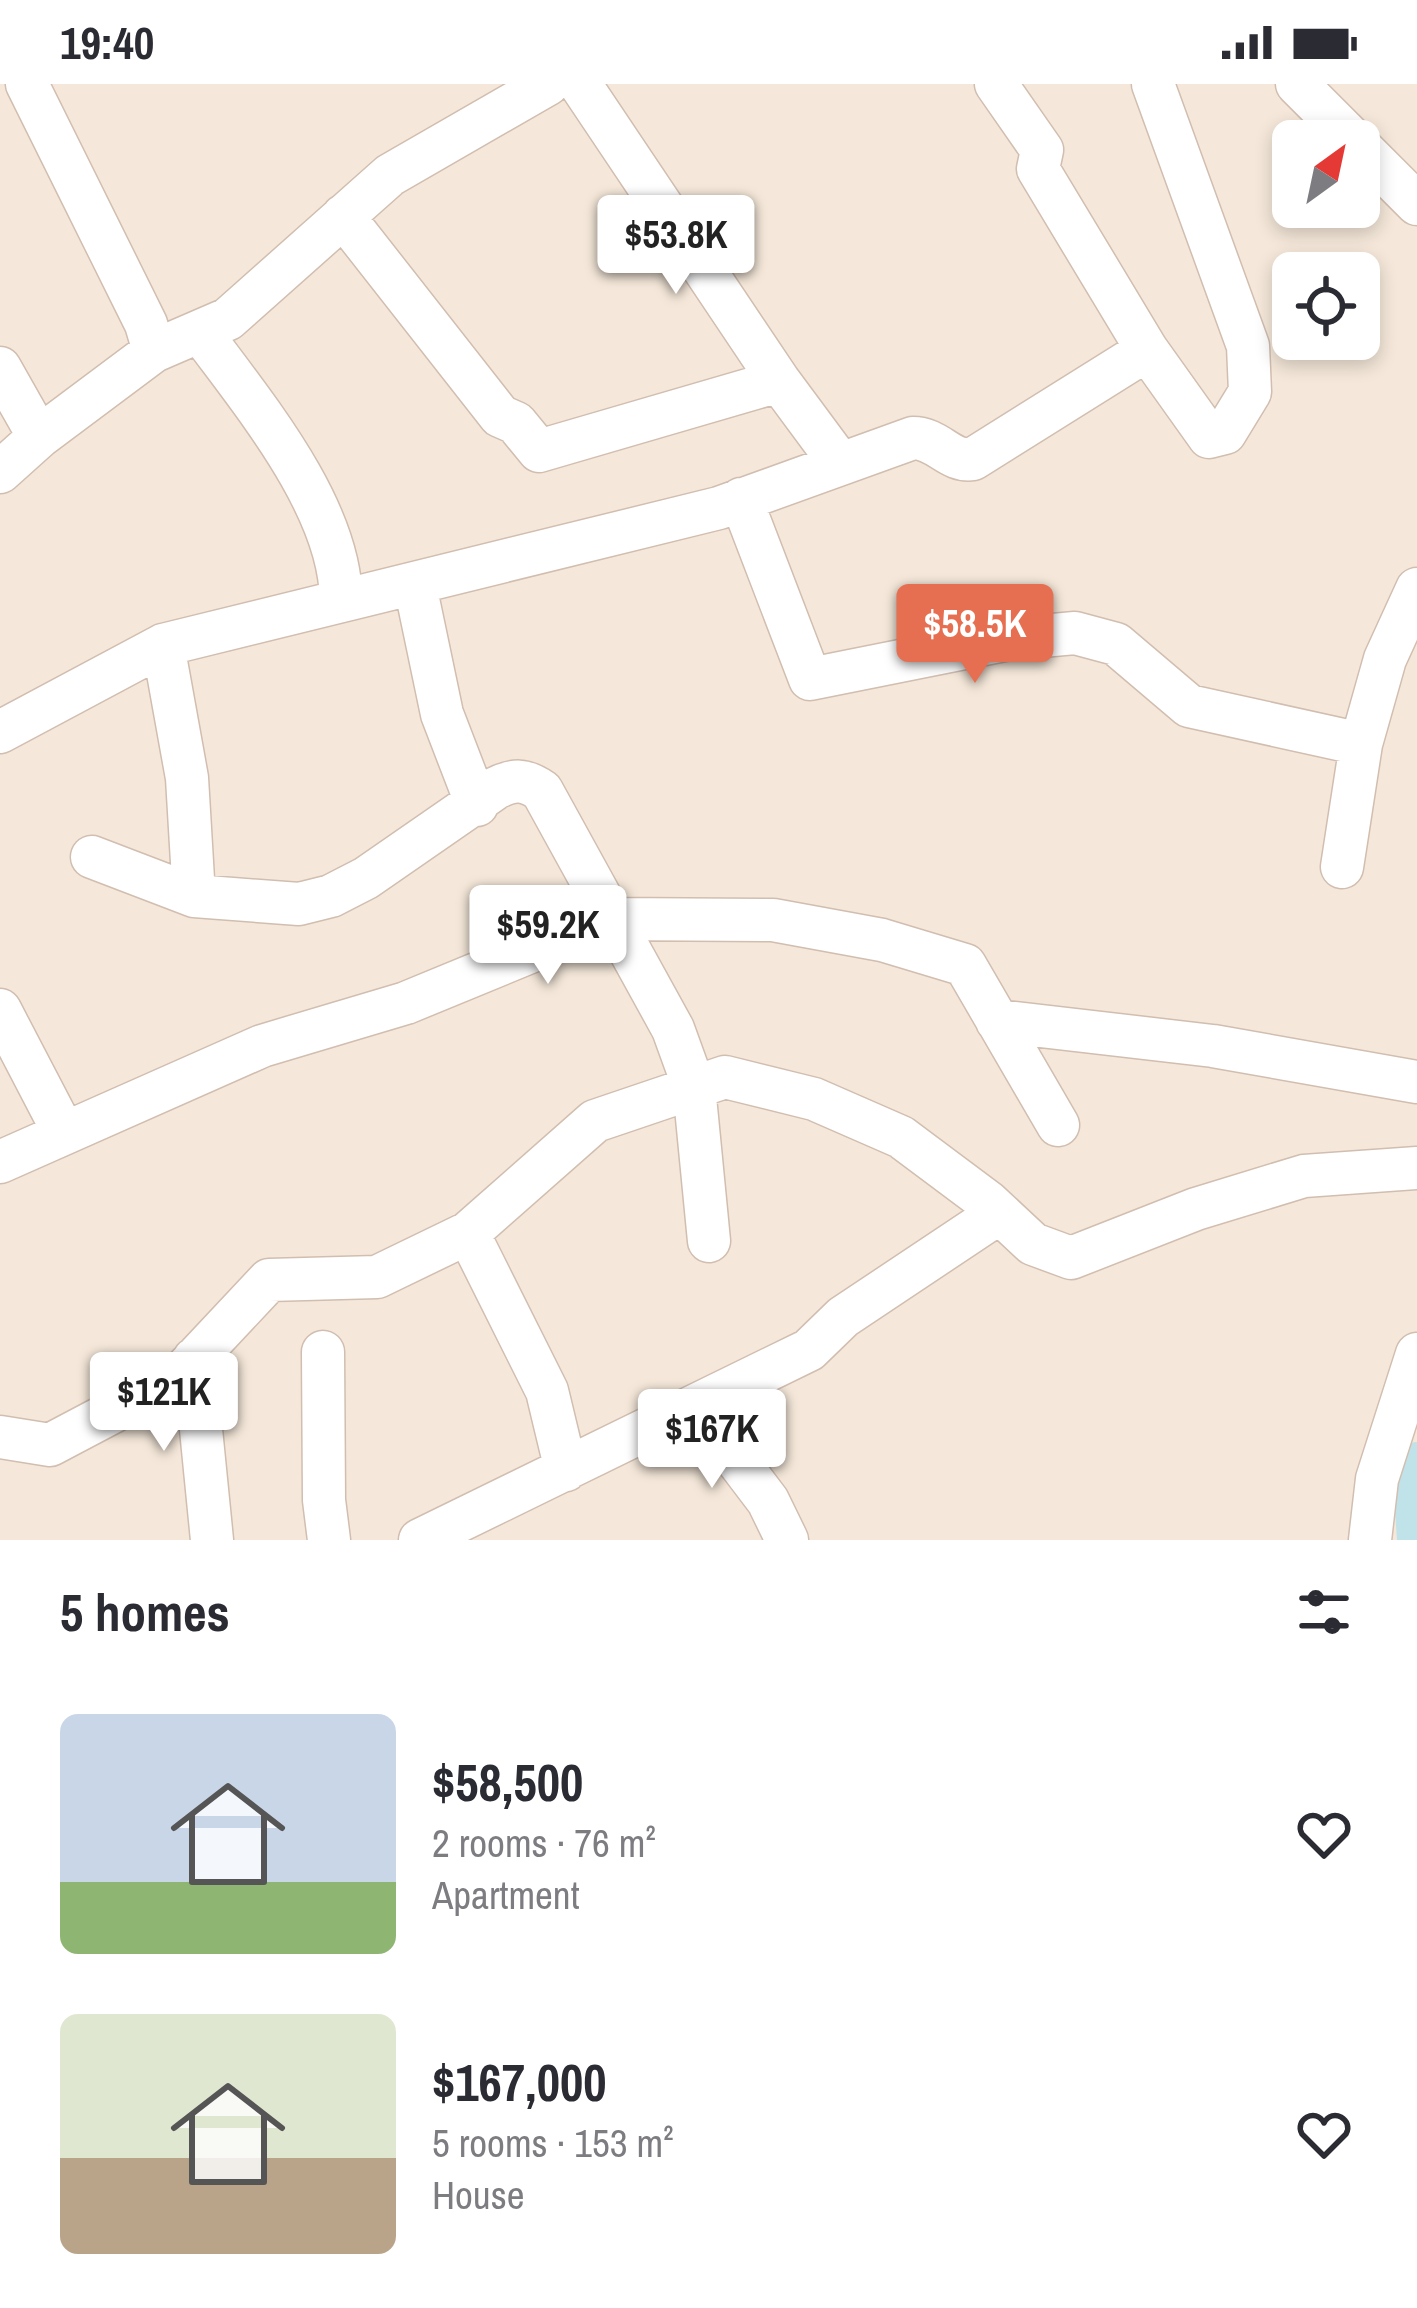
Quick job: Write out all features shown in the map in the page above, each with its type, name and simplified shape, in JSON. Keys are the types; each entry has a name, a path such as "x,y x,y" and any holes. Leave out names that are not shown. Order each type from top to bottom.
{"street":[{"path":"27,84 146,324 154,350"},
{"path":"0,472 154,350 228,319 390,175 490,97 548,84"},
{"path":"580,84 779,381 839,461"},
{"path":"996,84 1042,150 1038,169 1147,350 1209,437 1226,433 1250,392 1248,346 1154,84"},
{"path":"1297,84 1332,120"},
{"path":"1380,168 1417,204"},
{"path":"343,216 500,416 517,424 539,451 779,381"},
{"path":"201,332 296,462 341,574 341,602"},
{"path":"2,723 164,645 741,499 913,438 928,438 955,458 973,459 1147,350"},
{"path":"0,368 39,437"},
{"path":"741,499 810,679 1010,639 1075,633 1116,644 1189,706 1360,744"},
{"path":"415,585 442,714 477,805"},
{"path":"1342,867 1360,744 1385,659 1417,589"},
{"path":"164,645 187,778 194,896"},
{"path":"92,857 194,896 299,904 331,896 366,878 511,781 528,781 542,791 673,1030 694,1087 709,1241"},
{"path":"0,1162 262,1046 406,1003 610,919 773,920 882,940 964,965 1058,1125"},
{"path":"0,1010 63,1131"},
{"path":"998,1021 1213,1046 1417,1082"},
{"path":"0,1437 50,1445 177,1378 268,1280 377,1277 468,1233 595,1121 725,1077 814,1099 901,1137 1033,1244 1071,1258 1196,1209 1304,1176 1417,1168"},
{"path":"420,1540 808,1350 843,1317 999,1213"},
{"path":"468,1233 547,1391 566,1470"},
{"path":"323,1352 324,1500 329,1540"},
{"path":"1370,1540 1376,1479 1417,1354"},
{"path":"194,1359 212,1540"},
{"path":"696,1406 769,1501 787,1540"}],"shaded area":[{"path":"0,84 1417,84 1417,1540 0,1540"}],"waterway":[{"path":"1412,1540 1408,1480 1417,1457"}]}
